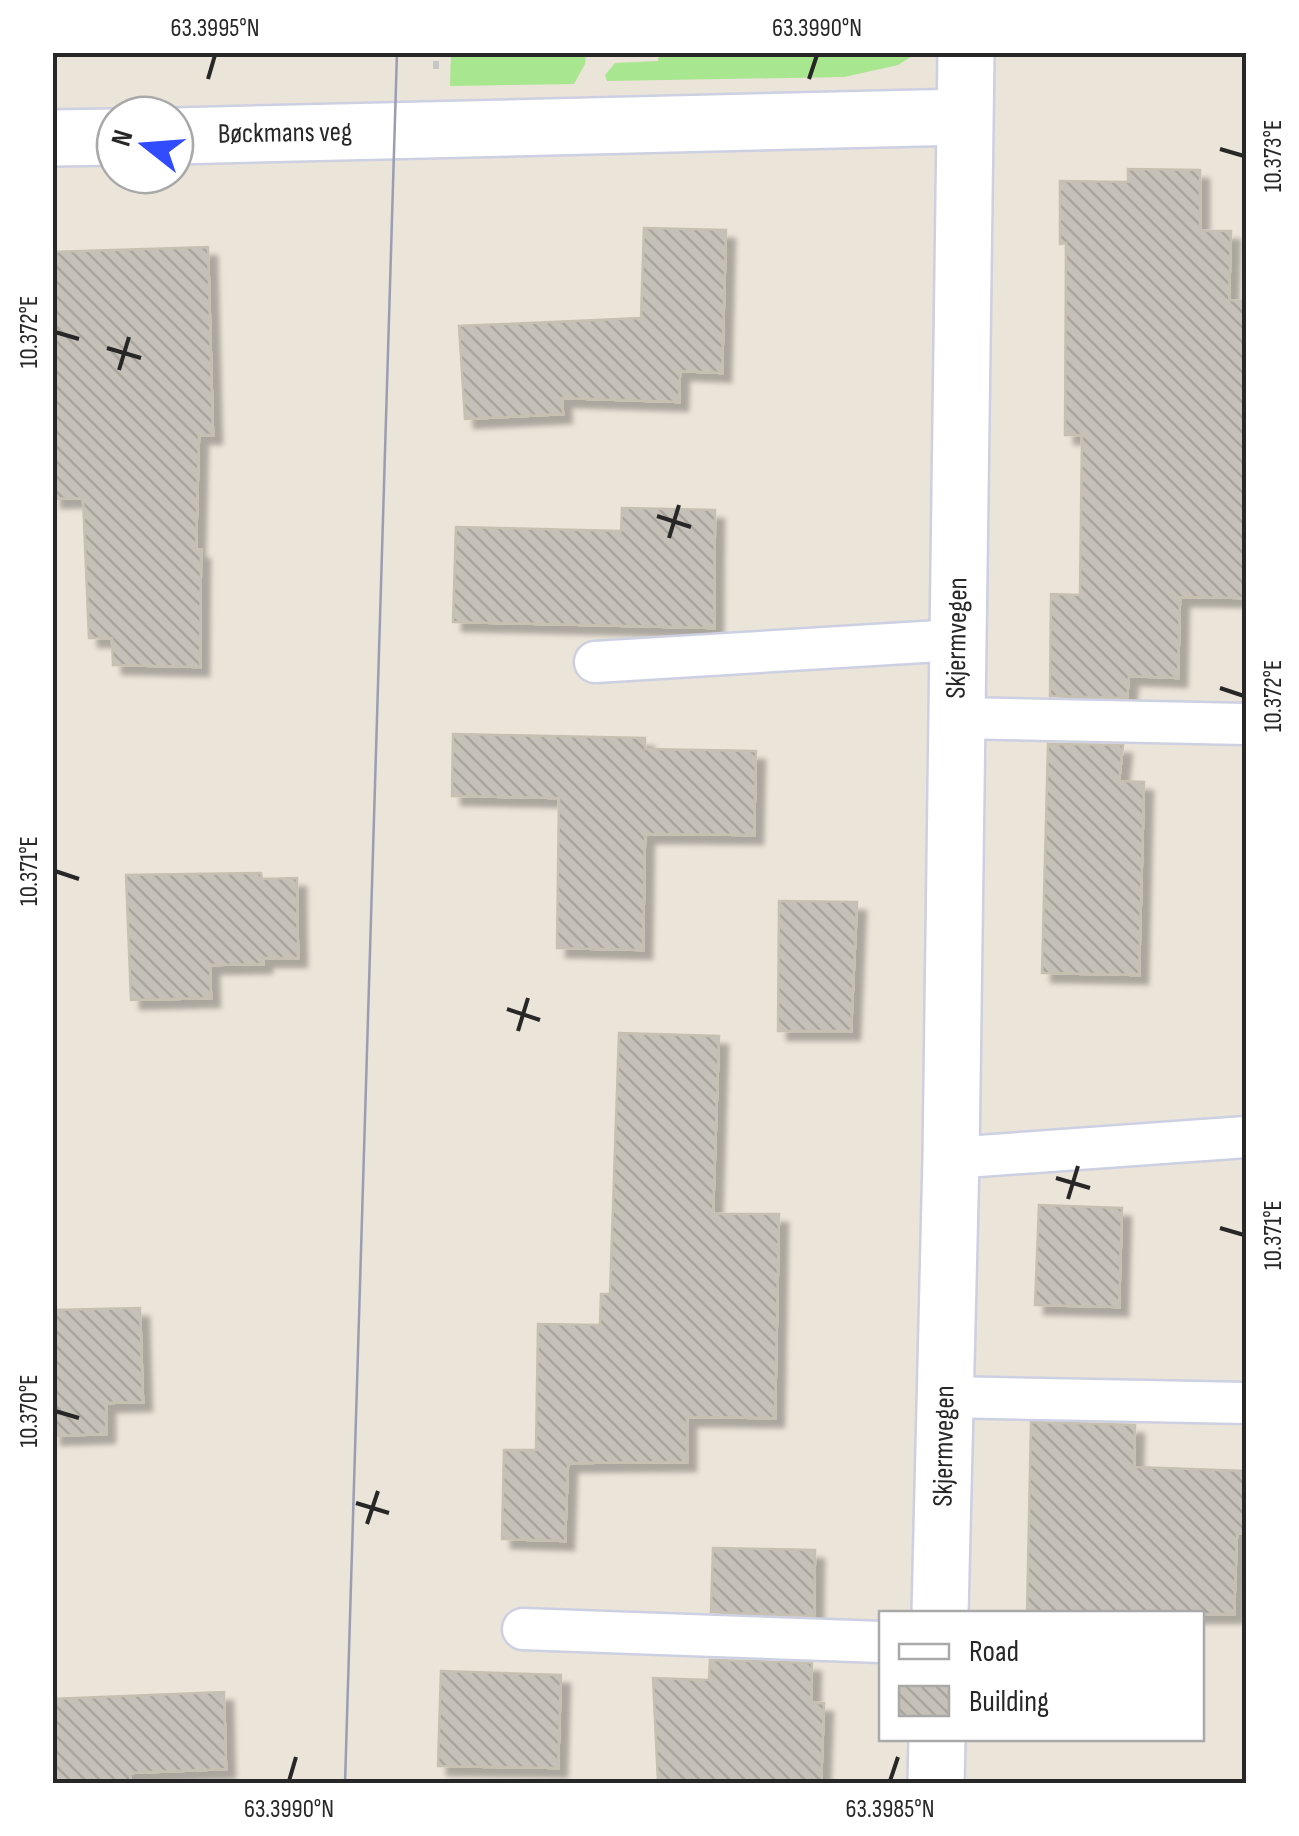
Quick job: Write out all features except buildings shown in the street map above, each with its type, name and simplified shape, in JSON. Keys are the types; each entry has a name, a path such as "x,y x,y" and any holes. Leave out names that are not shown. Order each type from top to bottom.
{"street":[{"name":"Skjermvegen","path":"940,1611 951,1158 966,52"},
{"name":"Bøckmans veg","path":"195,136 964,117"},
{"path":"52,138 95,137"},
{"path":"936,1784 937,1741"}],"lane":[{"path":"595,662 956,640"},
{"path":"956,718 1246,724"},
{"path":"951,1158 1246,1137"},
{"path":"945,1396 1246,1403"},
{"path":"523,1629 879,1642"}],"green space":[{"path":"451,52 586,53 585,64 574,84 450,86"},
{"path":"659,52 917,53 898,65 844,77 607,81 605,75 615,63 658,61"}],"tram line":[{"path":"345,1784 397,52"}]}
